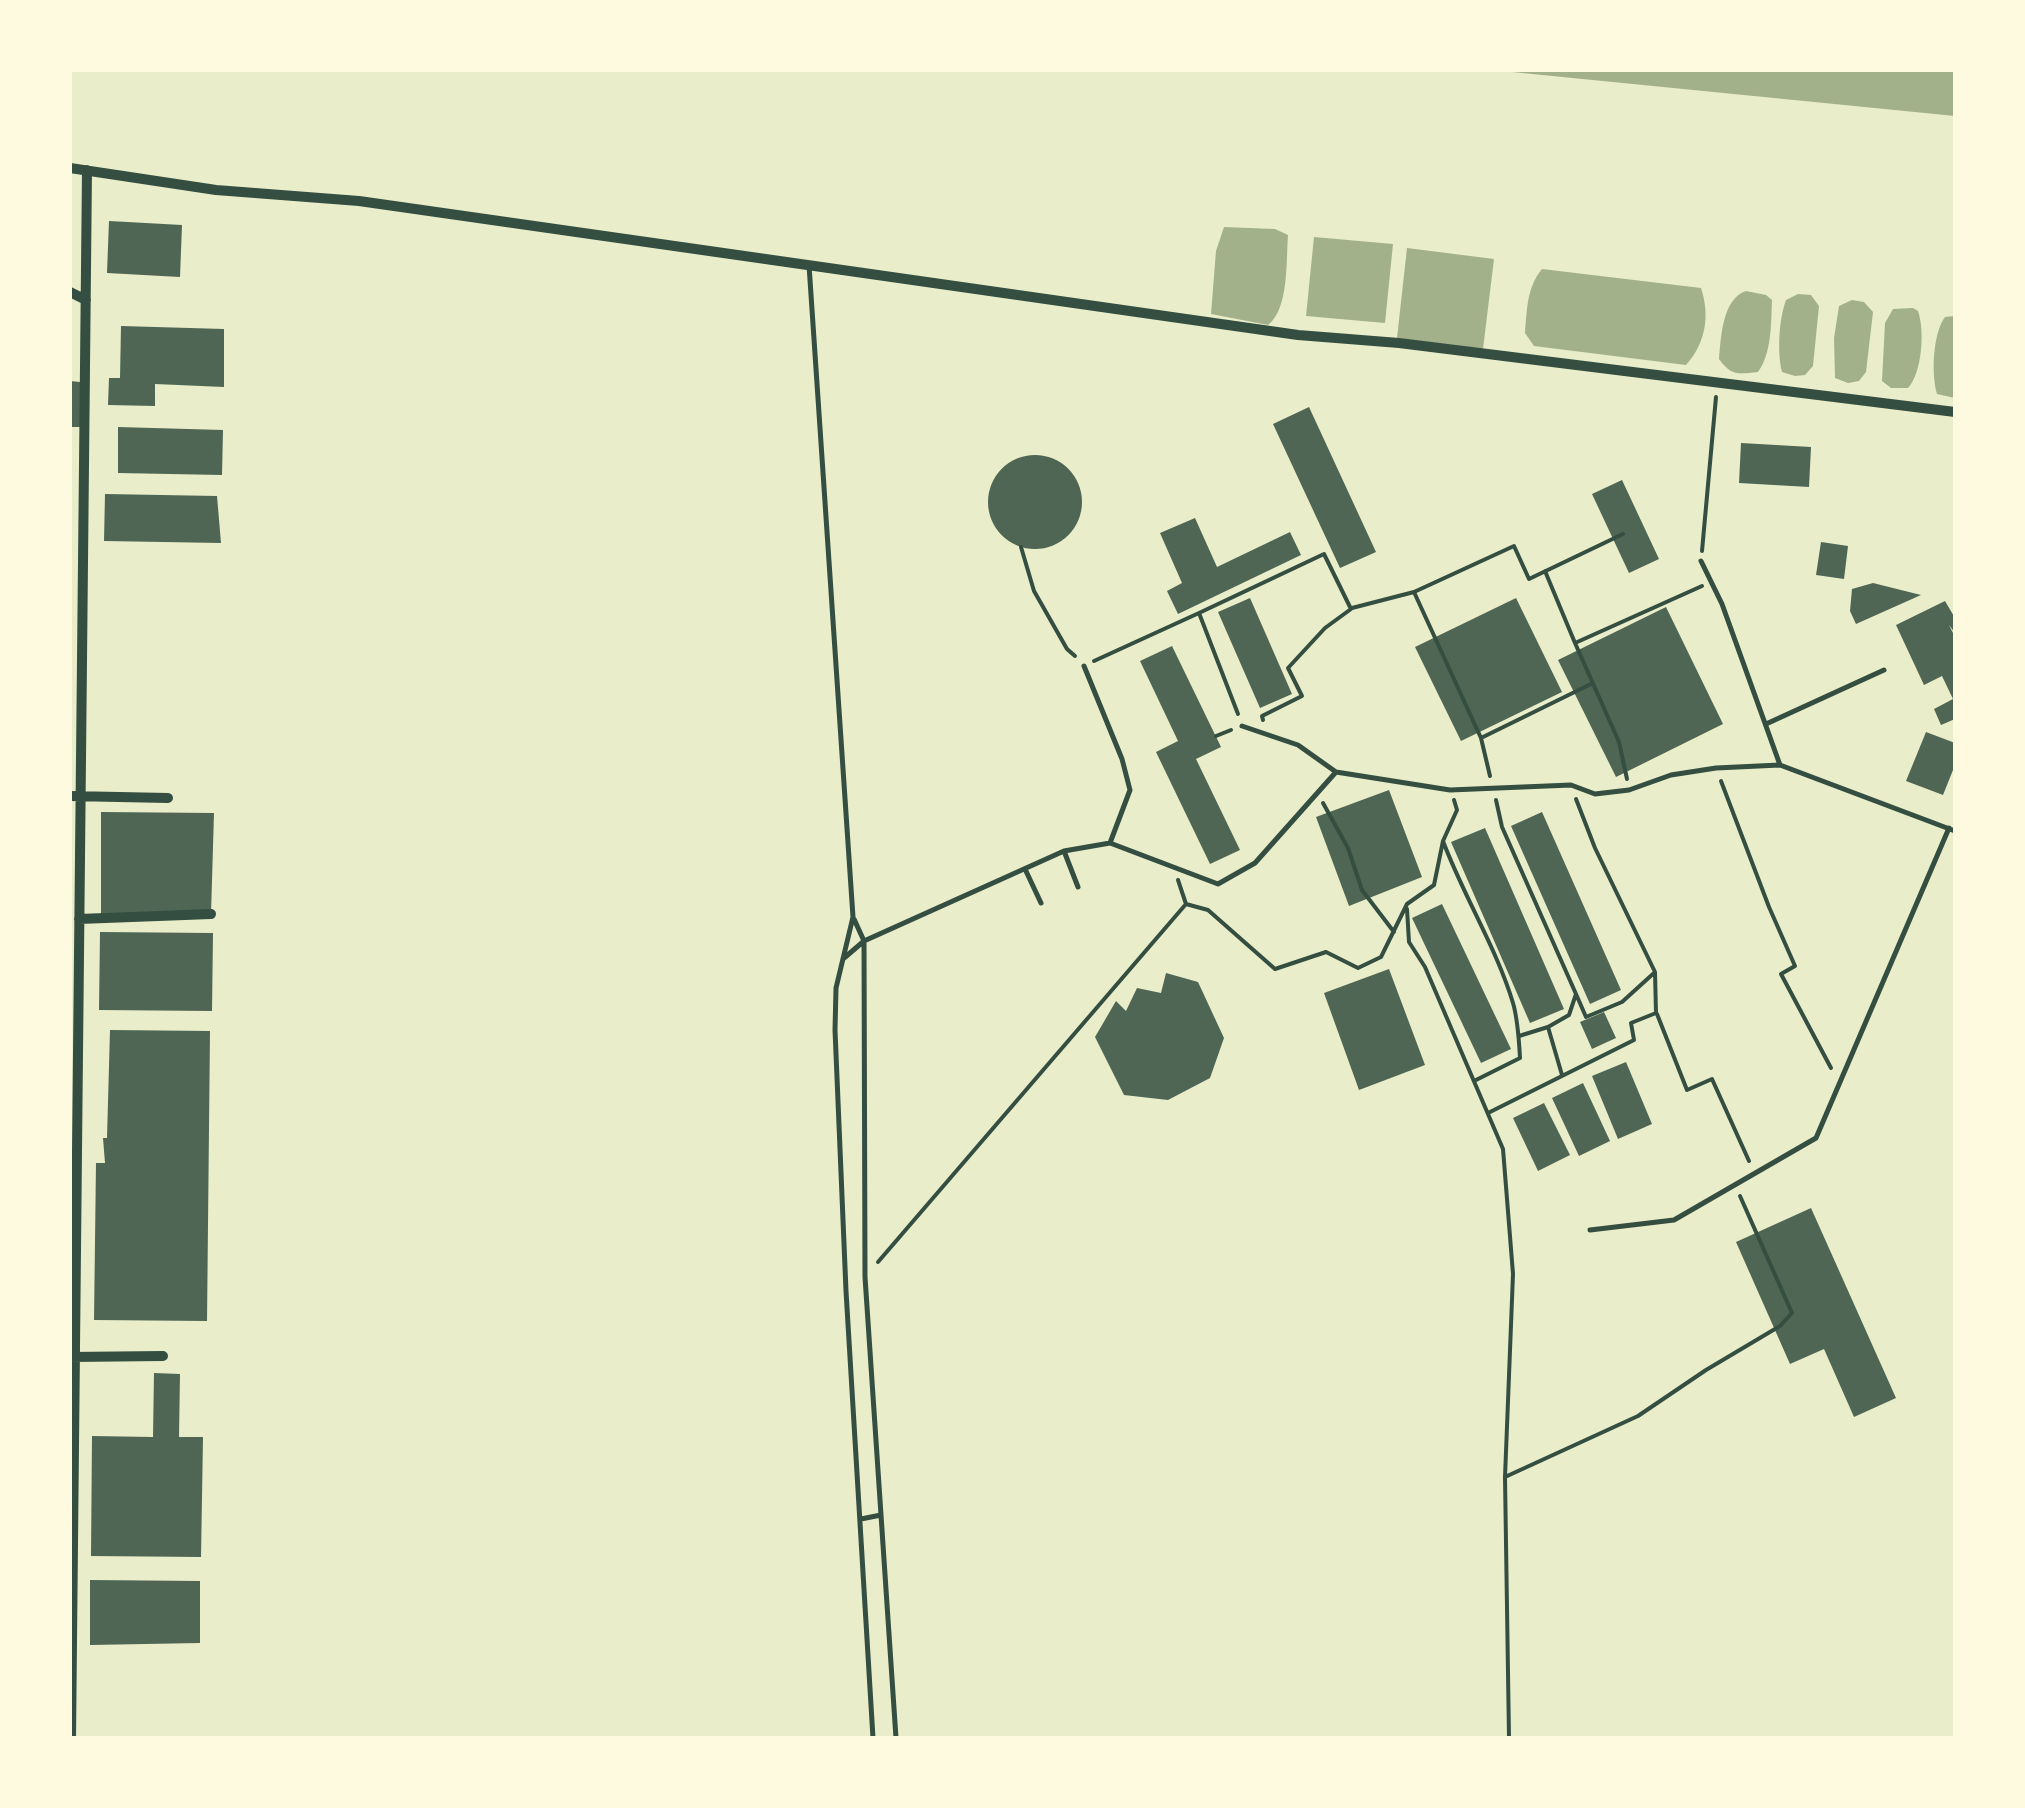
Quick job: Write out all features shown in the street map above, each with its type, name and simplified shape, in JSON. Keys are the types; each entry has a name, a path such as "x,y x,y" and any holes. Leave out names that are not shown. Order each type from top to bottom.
{"street":[{"path":"70,168 216,190 359,201 1298,335 1400,343 1955,412"},
{"path":"70,1738 72,1319 80,920 75,796 87,170"},
{"path":"70,292 86,300"},
{"path":"75,796 168,798"},
{"path":"80,920 211,914"},
{"path":"72,1358 163,1356"}],"lane":[{"path":"809,265 852,917 841,962 835,1030 846,1291 873,1738"},
{"path":"1700,561 1780,765"},
{"path":"1084,666 1122,759 1130,790 1110,843"},
{"path":"1766,724 1884,670"},
{"path":"1242,726 1298,745 1336,772 1450,790 1571,784 1595,794 1629,790 1671,775 1780,765 1952,829 1816,1138 1674,1220 1590,1230"},
{"path":"841,962 864,941 1064,851 1110,843 1218,884 1255,863 1336,772"},
{"path":"1064,851 1078,888"},
{"path":"1025,868 1041,903"},
{"path":"852,917 864,941 866,1277 896,1738"},
{"path":"861,1518 881,1515"}],"path":[{"path":"1700,561 1718,382"},
{"path":"1266,734 1262,716 1302,696 1288,668 1325,628 1351,609 1414,592 1514,546 1528,579 1622,534"},
{"path":"1021,547 1034,592 1067,648 1084,666 1324,554 1351,609"},
{"path":"1545,571 1619,742 1629,790"},
{"path":"1575,643 1711,582"},
{"path":"1414,592 1481,738 1502,826 1586,1017 1622,1002 1656,972"},
{"path":"1199,614 1242,726"},
{"path":"1481,738 1593,683"},
{"path":"1716,768 1795,966 1781,974 1840,1085"},
{"path":"1571,784 1595,848 1656,972 1656,1013 1687,1090 1712,1078 1755,1174"},
{"path":"1186,904 1208,910 1275,969 1326,952 1358,968 1381,958 1407,904 1434,885 1444,841 1457,810 1450,790"},
{"path":"1318,795 1348,848 1362,890 1394,932"},
{"path":"1444,841 1460,888 1513,1003 1519,1036 1520,1058 1474,1081"},
{"path":"1174,867 1186,904"},
{"path":"866,1277 1186,904"},
{"path":"1407,904 1409,942 1424,967 1504,1149 1513,1274 1505,1477 1509,1738"},
{"path":"1519,1036 1548,1028 1569,1016 1576,994"},
{"path":"1488,1112 1634,1040 1631,1023 1656,1013"},
{"path":"1548,1028 1562,1076"},
{"path":"1505,1477 1638,1416 1780,1326 1792,1313 1736,1185"}],"shaded area":[{"path":"1492,70 1955,70 1955,116"},
{"path":"1224,227 1275,229 1288,235 1283,296 1275,318 1268,325 1211,314 1216,251"},
{"path":"1314,237 1393,244 1385,323 1306,316"},
{"path":"1407,248 1494,259 1483,349 1397,338"},
{"path":"1542,269 1701,288 1705,318 1698,347 1686,365 1534,346 1525,333 1526,315 1531,291"},
{"path":"1746,291 1772,300 1771,328 1766,356 1758,372 1740,373 1731,371 1719,359 1727,310"},
{"path":"1798,294 1811,295 1819,306 1813,366 1805,375 1795,376 1782,372 1780,336 1786,300"},
{"path":"1852,300 1864,302 1873,312 1866,372 1859,381 1848,383 1835,378 1834,338 1839,306"},
{"path":"1893,309 1918,311 1921,329 1916,372 1908,388 1891,388 1882,381 1885,323"},
{"path":"1955,316 1955,398 1937,394 1934,365 1941,324 1945,317"}],"building":[{"path":"109,221 182,225 180,277 107,273"},
{"path":"121,326 224,329 224,387 155,384 155,406 108,405 109,378 120,378"},
{"path":"70,381 80,382 80,427 70,427"},
{"path":"1309,407 1376,552 1340,568 1273,424"},
{"path":"118,427 223,430 222,475 118,473"},
{"path":"1741,443 1811,447 1809,487 1739,483"},
{"path":"1035,455 1053,459 1068,469 1078,484 1082,502 1078,520 1068,535 1053,545 1035,549 1017,545 1002,535 992,520 988,502 992,484 1002,469 1017,459"},
{"path":"1622,480 1659,559 1629,573 1592,494"},
{"path":"105,494 217,496 221,543 104,541"},
{"path":"1195,518 1217,567 1290,532 1301,555 1178,614 1167,591 1182,583 1160,533"},
{"path":"1821,542 1848,546 1844,579 1816,575"},
{"path":"1873,583 1921,595 1856,624 1850,611 1852,589"},
{"path":"1250,598 1292,694 1260,708 1218,612"},
{"path":"1516,598 1562,692 1461,741 1415,647"},
{"path":"1945,601 1955,618 1955,633 1949,625 1955,637 1955,719 1941,725 1934,709 1953,699 1942,676 1924,685 1896,625"},
{"path":"1666,607 1723,724 1616,777 1558,660"},
{"path":"1172,646 1221,747 1196,759 1240,850 1210,864 1156,752 1178,741 1140,661"},
{"path":"1926,732 1955,743 1955,765 1943,795 1906,781"},
{"path":"1389,790 1422,877 1349,906 1316,817"},
{"path":"101,812 214,813 211,914 101,916"},
{"path":"1542,812 1621,990 1590,1004 1511,826"},
{"path":"1485,828 1564,1009 1530,1023 1451,842"},
{"path":"1442,904 1511,1049 1481,1063 1412,918"},
{"path":"100,932 213,933 212,1011 99,1010"},
{"path":"1389,969 1425,1065 1359,1090 1324,993"},
{"path":"1166,973 1198,982 1224,1038 1210,1078 1168,1100 1124,1095 1095,1037 1116,1001 1126,1011 1137,988 1161,993"},
{"path":"1604,1012 1616,1038 1592,1049 1580,1022"},
{"path":"110,1030 210,1031 207,1321 94,1320 96,1163 105,1163"},
{"path":"1626,1062 1652,1124 1618,1139 1592,1076"},
{"path":"1583,1083 1610,1141 1579,1156 1552,1098"},
{"path":"1544,1103 1570,1155 1538,1171 1513,1118"},
{"path":"1811,1208 1896,1398 1854,1417 1824,1349 1790,1364 1736,1242"},
{"path":"154,1373 180,1374 179,1437 203,1437 201,1557 91,1556 92,1436 153,1437"},
{"path":"90,1580 200,1581 200,1643 90,1645"}]}
